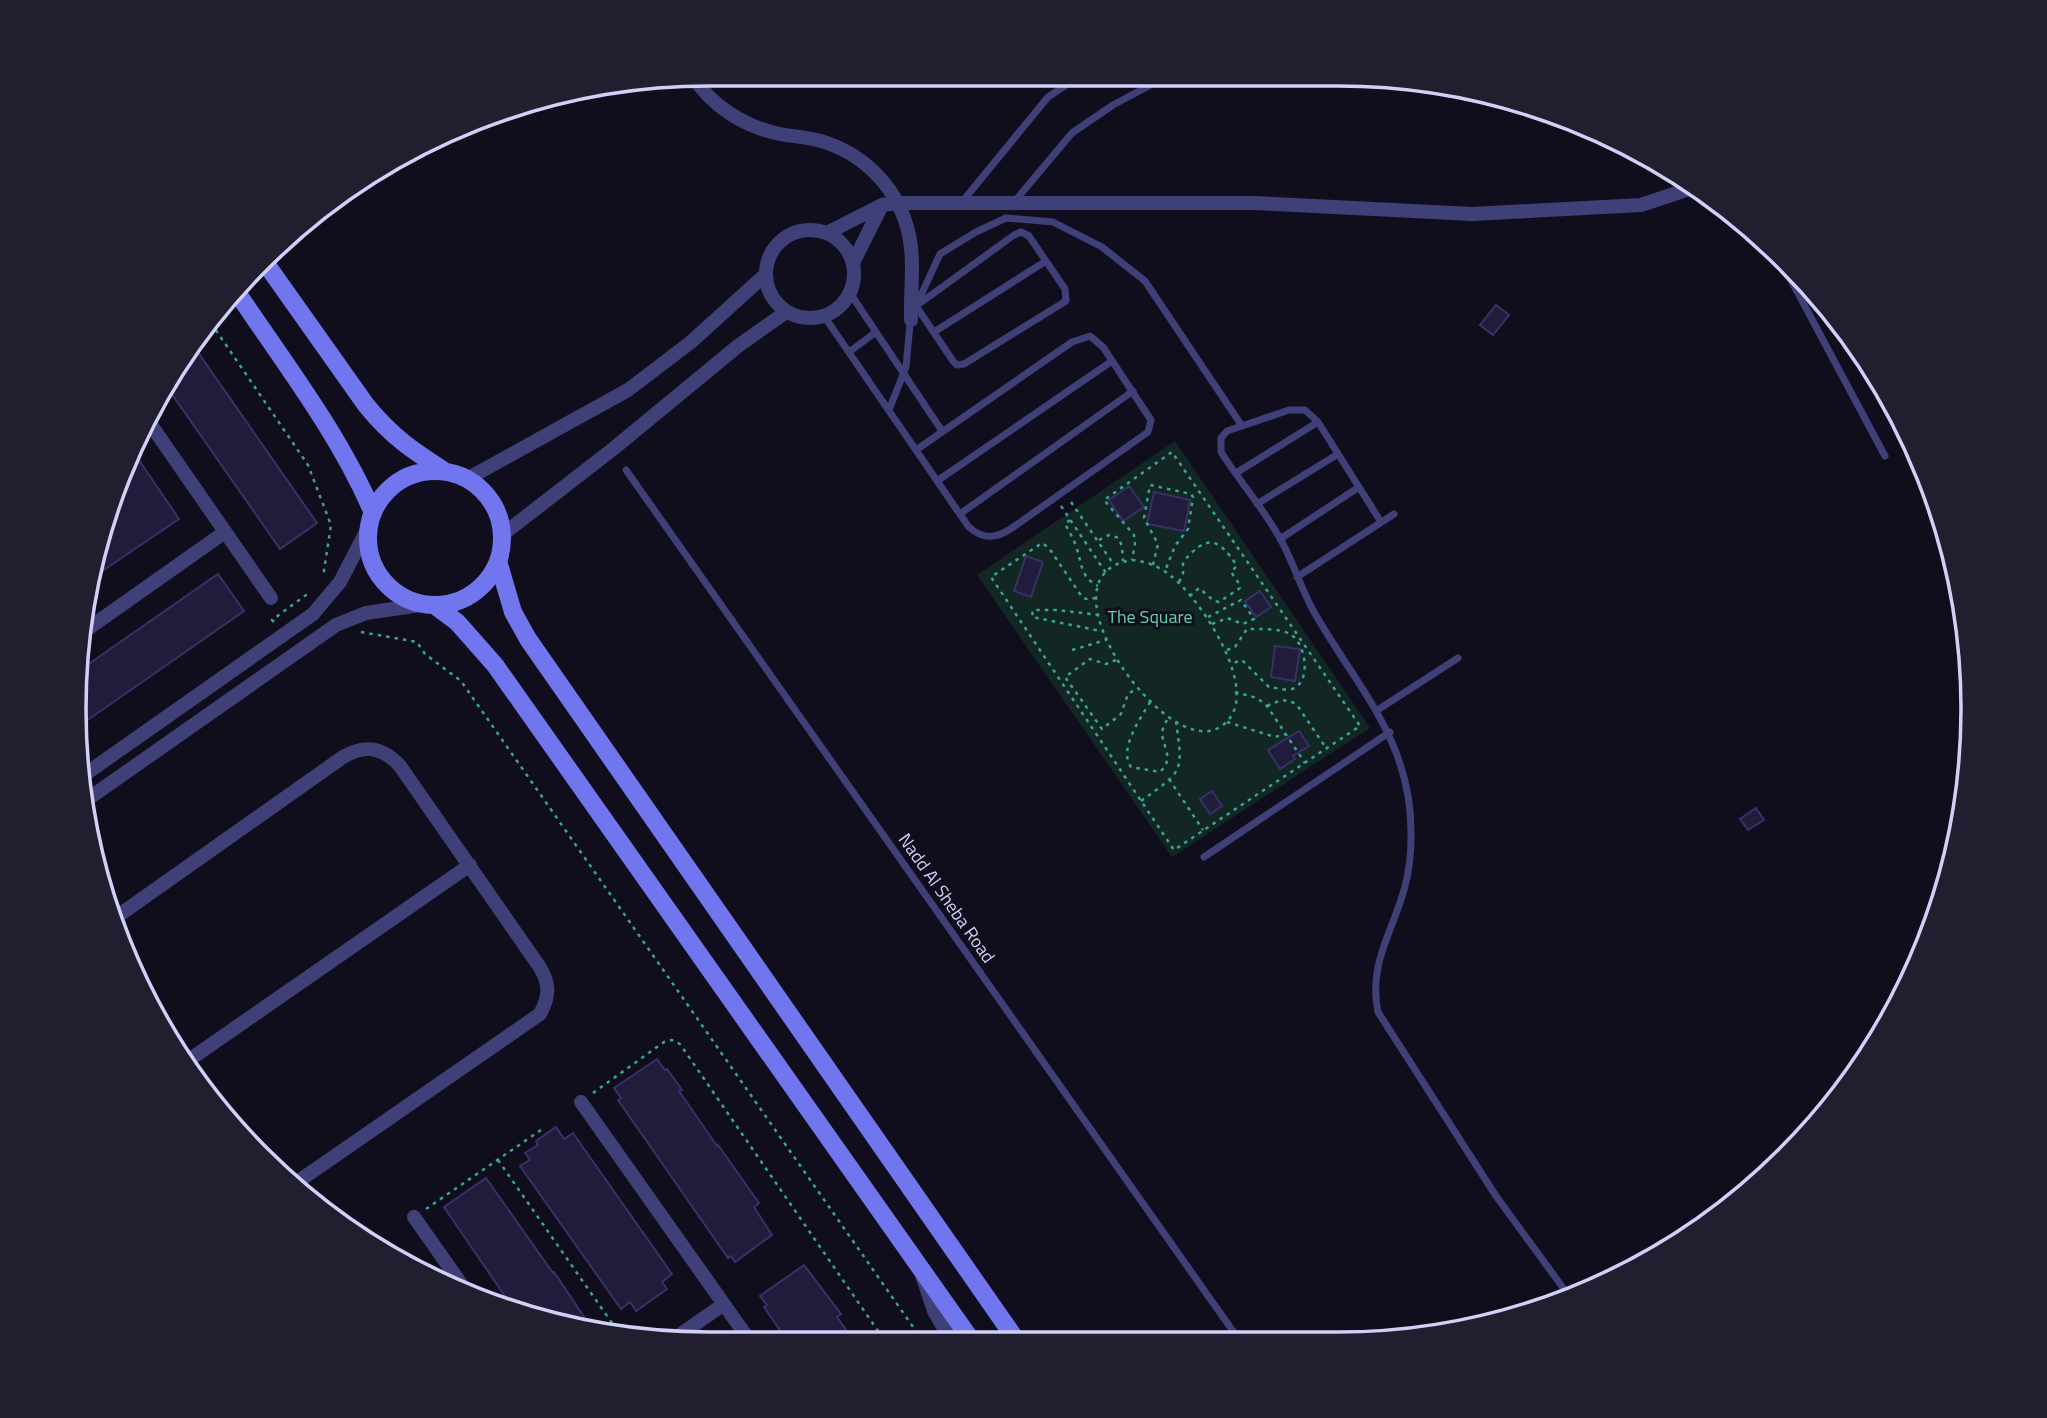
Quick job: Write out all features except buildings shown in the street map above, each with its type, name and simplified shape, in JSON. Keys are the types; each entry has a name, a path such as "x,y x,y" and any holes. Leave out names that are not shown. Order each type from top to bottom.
{"main road":[{"path":"269,267 382,424 399,441 446,472"},
{"path":"240,298 339,447 356,476 371,519"},
{"path":"431,605 451,604 480,588 491,576 498,561 502,535 492,502 481,489 467,479 446,472 431,471 402,479 380,500 371,519 368,542 372,561 381,577 401,595 431,605 457,622 495,665 965,1332"},
{"path":"498,561 513,612 528,639 1010,1332"}],"street":[{"path":"700,86 721,107 749,124 780,134 825,142 852,155 876,173 890,204 906,223 912,254 914,313"},
{"path":"827,233 890,204 1255,203 1472,214 1641,205 1684,191"},
{"path":"853,263 890,204"},
{"path":"807,229 827,233 844,245 853,263 850,293 839,307 824,316 804,318 786,312 770,294 765,275 772,249 787,235 807,229"},
{"path":"467,479 628,390 691,342 765,275"},
{"path":"502,535 639,428 738,346 786,312"},
{"path":"153,428 271,598"},
{"path":"89,771 313,614 351,564 371,519"},
{"path":"91,626 225,532"},
{"path":"92,796 336,625 366,613 431,605"},
{"path":"121,914 343,757 367,748 380,750 391,756 400,766 546,977 548,990 540,1014 300,1180"},
{"path":"193,1057 470,865"},
{"path":"581,1102 743,1332"},
{"path":"414,1217 459,1280"},
{"path":"920,1267 934,1311 946,1332"},
{"path":"685,1331 724,1304"}],"lane":[{"path":"961,202 1048,97 1065,86"},
{"path":"1014,202 1072,133 1113,105 1149,86"},
{"path":"888,410 904,374 914,313 940,254 975,232 1006,218 1053,222 1102,247 1145,281 1242,426"},
{"path":"1021,232 1029,236 1067,293 1066,301 1062,305 961,365 953,361 934,332 914,313 1021,232"},
{"path":"934,332 1046,261"},
{"path":"1792,282 1885,456"},
{"path":"850,293 942,431"},
{"path":"824,316 888,410 960,514 975,533 984,537 1003,534 1055,498 1147,432 1151,420 1097,340 1090,336 1081,337 916,450"},
{"path":"849,352 876,332"},
{"path":"937,481 1112,361"},
{"path":"960,514 1133,391"},
{"path":"1381,522 1318,422 1305,410 1294,408 1227,431 1219,443 1221,452 1280,539 1314,612 1390,733 1407,784 1411,838 1405,888 1374,978 1378,1012 1496,1196 1564,1290"},
{"path":"1236,473 1318,422"},
{"path":"1257,504 1338,454"},
{"name":"Nadd Al Sheba Road","path":"626,470 1233,1332"},
{"path":"1280,539 1359,487"},
{"path":"1297,577 1394,514"},
{"path":"1377,711 1458,658"},
{"path":"1204,857 1390,733"}],"path":[{"path":"215,329 308,465 331,525 324,576 318,586 272,620 284,636"},
{"path":"1097,598 1082,597 1049,548 1042,543 990,577 1174,850 1360,726 1172,452 1104,500 1134,535 1132,560"},
{"path":"1153,565 1158,544 1144,518 1150,485 1191,494 1193,497 1188,529 1175,546 1165,571"},
{"path":"1055,498 1106,573"},
{"path":"1070,501 1114,565"},
{"path":"1070,520 1065,524 1078,550 1081,568 1087,579 1098,586"},
{"path":"1097,541 1109,535 1119,538 1123,561"},
{"path":"1179,583 1183,574 1183,562 1202,544 1210,541 1224,547 1237,566 1231,572 1240,588 1219,602 1199,588 1191,596"},
{"path":"1132,560 1165,571 1191,596 1208,618 1230,664 1235,692 1232,714 1227,722 1207,732 1187,728 1136,689 1116,660 1099,615 1098,586 1114,565 1132,560"},
{"path":"1208,618 1241,600 1254,619 1243,624 1227,618 1212,624"},
{"path":"1099,615 1033,610 1032,617 1103,631"},
{"path":"1225,650 1235,647 1246,629 1281,632 1294,638 1303,651 1305,661 1300,682 1296,688 1291,689 1269,687 1242,660 1230,664"},
{"path":"353,632 417,642 425,654 461,681 916,1332"},
{"path":"1072,650 1106,639"},
{"path":"1116,660 1106,664 1090,659 1065,677 1102,729 1124,711 1128,694 1136,689"},
{"path":"1235,692 1257,698 1267,706 1305,763"},
{"path":"1267,706 1291,700 1326,749"},
{"path":"1150,702 1130,741 1127,758 1131,767 1154,772 1164,769 1168,753 1162,729 1168,716"},
{"path":"1141,801 1178,769 1181,762 1176,721"},
{"path":"1227,722 1275,737 1286,734"},
{"path":"1169,779 1203,830"},
{"path":"581,1102 664,1042 672,1040 680,1044 878,1332"},
{"path":"414,1217 541,1130"},
{"path":"498,1160 613,1324"}],"green space":[{"name":"The Square","path":"1175,441 1370,728 1172,857 977,575"}]}
